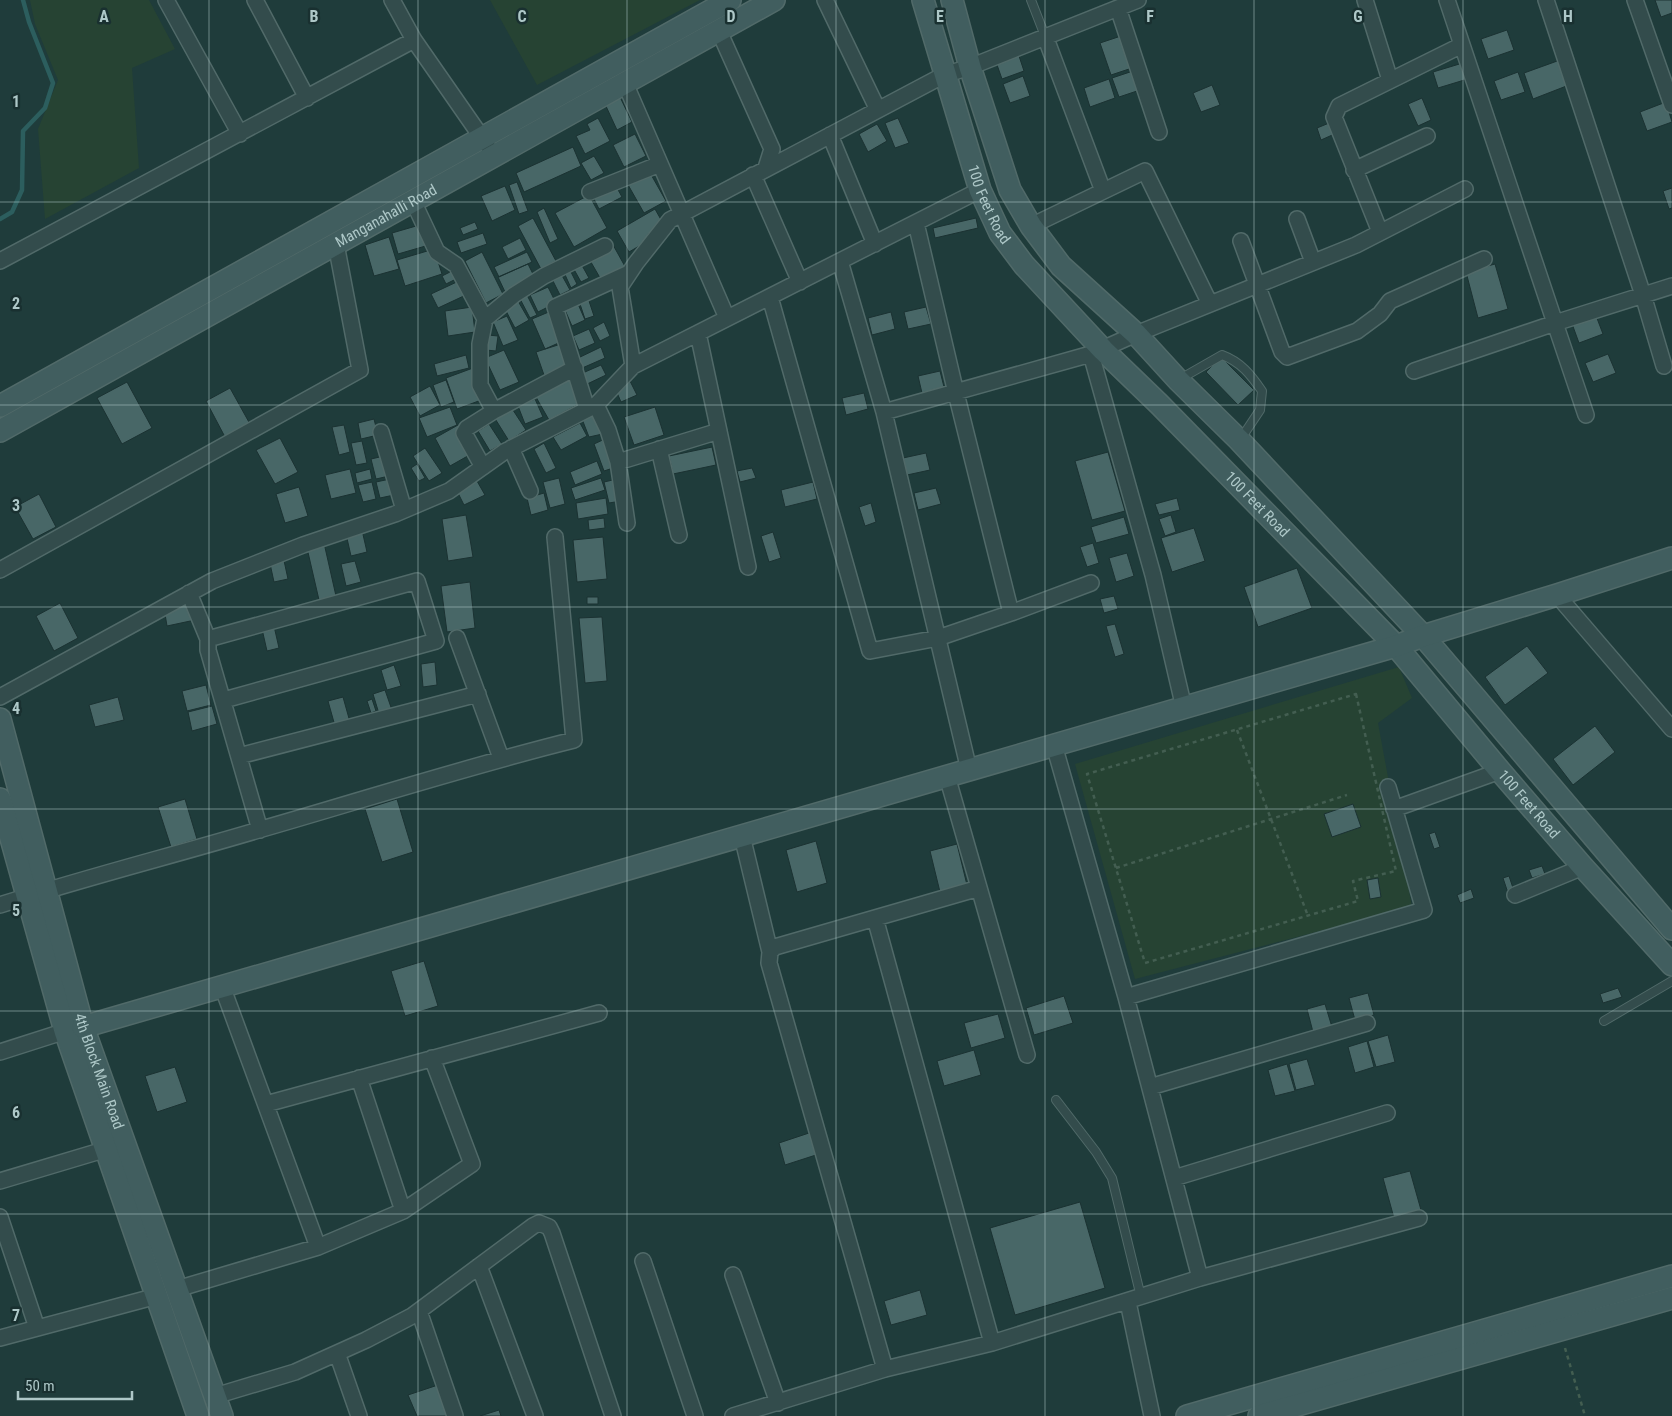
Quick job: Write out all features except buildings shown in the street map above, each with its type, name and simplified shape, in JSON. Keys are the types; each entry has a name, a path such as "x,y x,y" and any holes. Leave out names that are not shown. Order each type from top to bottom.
{"street":[{"path":"166,0 240,134"},
{"path":"254,0 307,98"},
{"path":"392,0 414,40 494,156"},
{"name":"Manganahalli Road","path":"0,406 730,0"},
{"name":"Manganahalli Road","path":"0,431 774,0"},
{"path":"825,0 878,110"},
{"name":"100 Feet Road","path":"923,0 980,190 1000,233 1024,265 1097,352 1159,404 1396,646 1500,771 1672,965"},
{"name":"100 Feet Road","path":"952,0 970,67 1010,190 1031,226 1061,266 1136,334 1178,380 1239,440 1423,636 1672,928"},
{"path":"633,366 620,287 670,220 944,75 970,67 1138,0"},
{"path":"1365,0 1390,80"},
{"path":"1447,0 1586,415"},
{"path":"1546,0 1643,295 1664,366"},
{"path":"1635,0 1672,104"},
{"path":"1118,8 1159,132"},
{"path":"719,31 772,149 760,172 800,282"},
{"path":"1045,36 1103,191"},
{"path":"0,262 414,40"},
{"path":"1380,232 1334,117 1339,106 1462,45"},
{"path":"625,83 727,318"},
{"path":"830,135 875,244"},
{"path":"1354,170 1428,136"},
{"path":"590,192 660,164"},
{"path":"1031,226 1145,171 1210,304"},
{"path":"884,412 1097,352 1136,334 1356,245 1465,189"},
{"path":"0,697 212,580 404,510 448,491 511,448 592,407 633,366 980,190"},
{"path":"413,201 437,252 456,265 485,319"},
{"path":"1297,219 1313,262"},
{"path":"916,223 1011,613"},
{"path":"1241,241 1282,352 1287,358 1357,331 1380,314 1390,301 1484,259"},
{"path":"0,570 360,370 336,244"},
{"path":"494,411 480,385 480,344 485,319 514,295 544,276 605,246"},
{"path":"840,261 884,412 969,770"},
{"path":"627,523 618,462 608,430 592,407 575,368 555,307 630,273"},
{"path":"1414,370 1672,286"},
{"path":"770,297 870,652 938,638 1091,583"},
{"path":"698,333 748,567"},
{"path":"1097,352 1184,708"},
{"path":"483,466 464,433 468,428 494,411 575,368"},
{"path":"618,462 719,431"},
{"path":"381,432 404,510"},
{"path":"511,448 530,491"},
{"path":"659,449 679,535"},
{"path":"0,905 501,758 574,740 554,537"},
{"path":"0,1052 1396,646 1672,558"},
{"path":"208,640 417,581 436,641 224,700"},
{"path":"189,593 208,640 208,650 260,830"},
{"path":"1557,595 1672,729"},
{"path":"457,638 501,758"},
{"path":"239,756 478,694"},
{"name":"4th Block Main Road","path":"0,719 36,893 107,1149 222,1416"},
{"path":"1054,745 1126,997 1200,1278"},
{"path":"1394,809 1500,771"},
{"path":"947,776 1027,1055"},
{"path":"1126,997 1424,910 1388,787"},
{"name":"4th Block Main Road","path":"1,807 36,893"},
{"path":"742,836 770,952 769,963 885,1369"},
{"path":"1515,895 1584,867"},
{"path":"770,952 775,947 979,888"},
{"path":"875,918 992,1343"},
{"path":"222,986 318,1247"},
{"path":"266,1104 599,1013"},
{"path":"1150,1088 1368,1023"},
{"name":"4th Block Main Road","path":"74,1029 167,1292 198,1416"},
{"path":"0,1338 167,1292 318,1247 404,1211 472,1164 432,1058"},
{"path":"359,1078 404,1211"},
{"path":"1174,1178 1387,1113"},
{"path":"0,1181 107,1149"},
{"path":"0,1217 37,1328"},
{"path":"733,1416 885,1369 992,1343 1200,1278 1419,1218"},
{"path":"215,1396 295,1372 366,1340 419,1311 539,1223 549,1227 613,1416"},
{"path":"643,1261 695,1416"},
{"path":"479,1266 535,1416"},
{"path":"733,1275 778,1403"},
{"path":"1187,1416 1672,1276"},
{"path":"1259,1416 1672,1298"},
{"path":"1134,1299 1152,1416"},
{"path":"419,1311 455,1416"},
{"path":"337,1353 358,1416"}],"lane":[{"path":"1031,0 1045,36"},
{"path":"1178,380 1222,355 1236,360 1262,391 1260,410 1239,440"},
{"path":"1604,1021 1672,982"},
{"path":"1056,1100 1096,1152 1112,1178 1134,1299"}],"path":[{"path":"1356,694 1396,871 1353,881 1358,902 1145,963 1116,868 1087,774 1356,694"},
{"path":"1237,730 1308,916"},
{"path":"1116,868 1347,795"},
{"path":"1559,1330 1585,1416"}],"green space":[{"path":"30,0 149,0 175,49 132,68 139,168 45,219 38,129 58,80 35,24"},
{"path":"490,0 700,0 537,85"},
{"path":"1399,667 1412,698 1378,723 1412,907 1135,979 1075,764"}],"waterway":[{"path":"0,219 12,212 22,190 23,131 45,108 53,83 29,22 23,0"}]}
